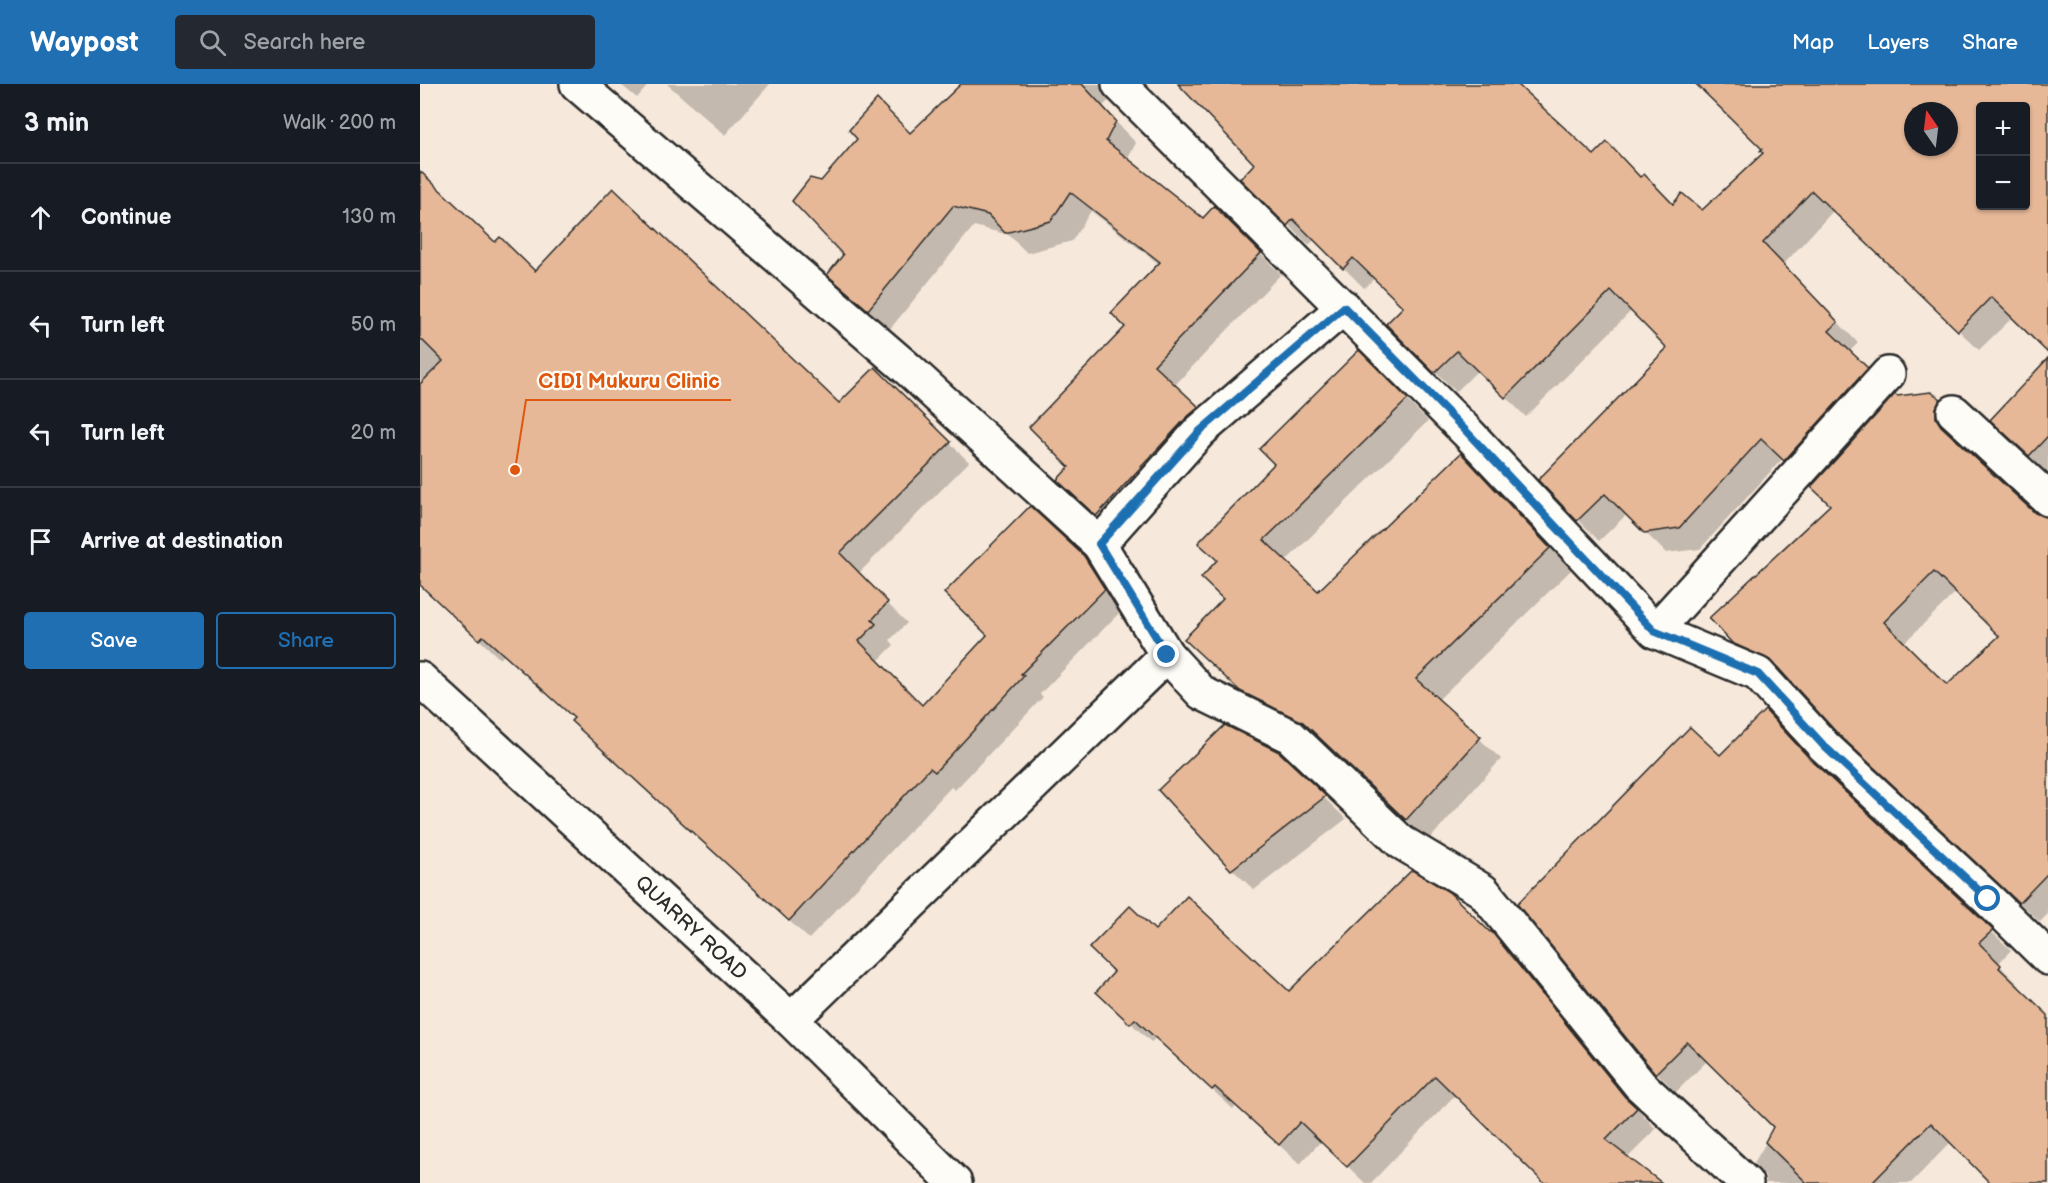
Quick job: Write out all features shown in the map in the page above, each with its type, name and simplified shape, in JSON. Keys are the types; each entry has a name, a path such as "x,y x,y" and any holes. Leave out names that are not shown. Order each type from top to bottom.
{"street":[{"path":"577,84 899,361 1099,544 1167,655 1202,693 1290,736 1401,842 1483,891 1640,1084 1746,1183"},
{"path":"1119,84 1466,431 1654,631 1758,674 1824,746 2048,958"},
{"path":"1099,544 1200,431 1344,307"},
{"path":"1654,631 1888,374"},
{"path":"1954,412 2048,499"},
{"path":"791,1020 1167,655"},
{"name":"QUARRY ROAD","path":"420,679 791,1020 955,1183"}],"building":[{"path":"961,84 1082,84 1116,121 1106,141 1203,218 1214,206 1261,253 1154,365 1199,407 1186,418 1096,516 1057,480 1069,467 1029,427 1125,327 1111,313 1160,262 1070,192 1051,221 1005,233 988,215 953,206 868,310 827,275 843,255 792,201 810,178 821,181 857,139 849,130 877,99 910,133"},
{"path":"1178,84 1517,84 1594,155 1607,142 1640,177 1644,174 1673,204 1682,193 1702,210 1763,153 1760,151 1762,149 1696,84 2048,84 2048,353 1991,297 1958,331 1812,191 1763,243 1838,322 1829,331 1868,368 1784,461 1761,439 1679,528 1644,533 1605,494 1577,521 1538,480 1667,348 1611,291 1505,398 1457,351 1434,373 1386,324 1403,307 1353,258 1343,269 1293,219 1287,226 1240,179 1254,164"},
{"path":"420,171 495,242 500,237 535,271 613,188 839,403 875,367 951,442 840,553 888,602 872,620 876,624 859,641 922,705 987,635 944,593 1030,506 1084,556 1105,589 1021,674 1024,676 935,772 930,768 789,921 571,721 574,718 483,636 479,640 420,585 420,384 443,361 420,338"},
{"path":"1359,350 1408,399 1264,540 1318,591 1461,453 1550,548 1416,679 1481,737 1406,820 1303,722 1240,691 1184,639 1223,599 1201,578 1217,560 1198,543 1274,464 1259,449"},
{"path":"2048,358 2048,436 2029,456 1990,420"},
{"path":"1931,392 1941,399 1936,408 1936,418 1941,426 2035,513 2048,517 2048,873 2019,903 1837,733 1772,661 1732,643 1709,618 1830,505 1811,487 1895,394 1897,396","holes":["1934,572 1999,636 1947,685 1884,622"]},
{"path":"1765,710 1811,760 1993,930 1979,943 2001,965 1999,968 2048,1015 2048,1183 1990,1183 1931,1123 1872,1183 1807,1183 1765,1142 1773,1127 1687,1042 1655,1074 1517,904 1690,727 1720,755"},
{"path":"1225,725 1279,752 1326,796 1231,870 1158,790"},
{"path":"1412,870 1449,892 1491,931 1625,1097 1637,1108 1606,1140 1662,1183 1544,1183 1435,1076 1347,1167 1300,1122 1279,1145 1215,1087 1212,1090 1135,1019 1130,1024 1096,992 1114,972 1089,948 1130,906 1155,930 1187,896 1289,991"}],"place":[{"name":"CIDI Mukuru Clinic","path":"515,470"}],"route":[{"path":"1167,655 1099,544 1200,431 1344,307 1466,431 1654,631 1758,674 1824,746 1988,899"}]}
